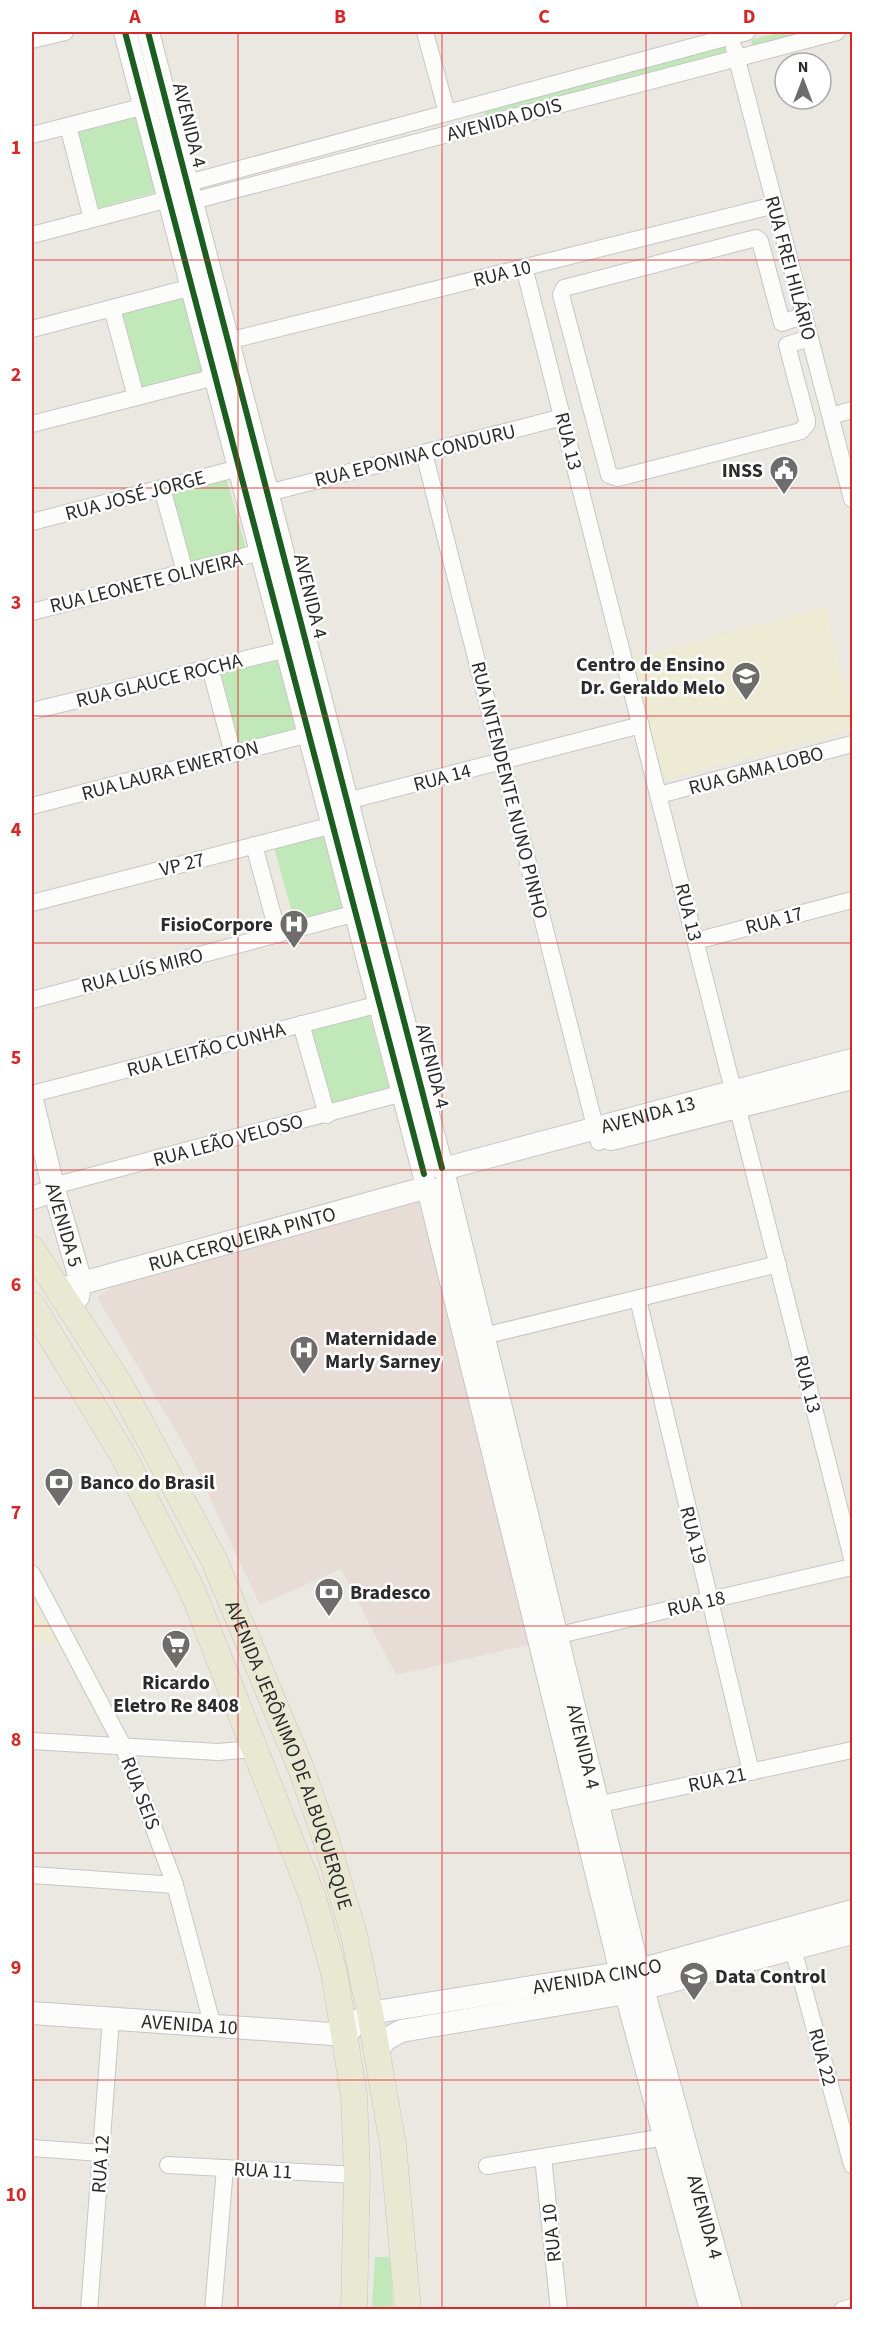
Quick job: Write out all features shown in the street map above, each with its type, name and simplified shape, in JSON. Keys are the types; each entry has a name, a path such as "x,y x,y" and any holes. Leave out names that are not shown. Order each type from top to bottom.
{"main road":[{"name":"AVENIDA 4","path":"125,32 144,106 228,341 237,415 239,468 261,552 283,593 329,770 333,825 356,913 378,957 380,1004 403,1093 437,1179 484,1336 535,1583"},
{"name":"AVENIDA 4","path":"148,32 192,287 216,377 237,415 267,493 283,593 287,649 309,734 347,801 378,957 437,1179 632,1981 665,2137 711,2310"},
{"name":"AVENIDA 13","path":"437,1179 736,1099 852,1060"},
{"name":"AVENIDA 13","path":"736,1099 852,1078"},
{"name":"AVENIDA 5","path":"32,1100 53,1186 69,1286"},
{"name":"RUA CERQUEIRA PINTO","path":"69,1286 437,1179"},
{"path":"32,1198 46,1193 53,1186"},
{"name":"AVENIDA JERÔNIMO DE ALBUQUERQUE","path":"32,1249 69,1286 74,1316 120,1386 214,1560 286,1728 327,1843 354,1935 377,2052 393,2145 408,2310"},
{"name":"AVENIDA JERÔNIMO DE ALBUQUERQUE","path":"32,1305 124,1457 193,1592 313,1898 334,1972 346,2035 354,2096 357,2175 354,2310"},
{"name":"AVENIDA CINCO","path":"370,2013 632,1981 852,1911"},
{"name":"AVENIDA CINCO","path":"377,2052 385,2040 400,2031 793,1949 852,1933"},
{"name":"AVENIDA 4","path":"632,1981 731,2310"},
{"name":"AVENIDA 10","path":"32,2013 346,2035"},
{"path":"346,2035 357,2021 370,2013"}],"street":[{"path":"425,32 447,113"},
{"name":"AVENIDA DOIS","path":"177,196 837,32"},
{"path":"32,40 56,33"},
{"name":"AVENIDA DOIS","path":"177,196 447,113 739,34"},
{"name":"RUA FREI HILÁRIO","path":"739,34 736,58 852,500"},
{"path":"32,135 144,106"},
{"path":"68,126 92,219"},
{"path":"32,235 177,196"},
{"name":"RUA 10","path":"228,341 775,205"},
{"path":"796,318 782,323 760,241 756,238 564,288 561,295 609,475 618,478 805,428 807,420 787,345 803,339"},
{"name":"RUA 13","path":"524,267 852,1558"},
{"path":"32,328 192,287"},
{"path":"112,308 136,397"},
{"path":"32,424 216,377"},
{"path":"831,416 852,410"},
{"name":"RUA EPONINA CONDURU","path":"267,493 562,417"},
{"name":"RUA INTENDENTE NUNO PINHO","path":"424,453 597,1135"},
{"name":"RUA JOSÉ JORGE","path":"32,522 239,468"},
{"path":"162,488 185,572"},
{"name":"RUA LEONETE OLIVEIRA","path":"32,612 261,552"},
{"name":"RUA GLAUCE ROCHA","path":"32,711 287,649"},
{"path":"210,667 233,754"},
{"name":"RUA 14","path":"347,801 641,725"},
{"name":"RUA LAURA EWERTON","path":"32,806 309,734"},
{"name":"RUA GAMA LOBO","path":"659,795 852,744"},
{"name":"VP 27","path":"32,903 333,825"},
{"path":"254,845 278,934"},
{"name":"RUA 17","path":"696,941 852,900"},
{"name":"RUA LUÍS MIRO","path":"32,1000 356,913"},
{"name":"RUA LEITÃO CUNHA","path":"32,1094 380,1004"},
{"path":"302,1024 327,1115"},
{"name":"RUA LEÃO VELOSO","path":"53,1186 403,1093"},
{"path":"484,1336 778,1264"},
{"name":"RUA 19","path":"638,1299 751,1772"},
{"name":"RUA 18","path":"548,1637 852,1567"},
{"name":"RUA SEIS","path":"32,1574 123,1746 175,1885 213,2027"},
{"path":"32,1741 218,1752 255,1749"},
{"name":"RUA 21","path":"590,1807 852,1750"},
{"path":"32,1875 175,1885"},
{"name":"RUA 22","path":"793,1949 852,2165"},
{"name":"RUA 12","path":"89,2310 111,2019"},
{"path":"487,2166 665,2137"},
{"path":"32,2148 100,2153"},
{"name":"RUA 10","path":"543,2157 559,2310"},
{"name":"RUA 11","path":"168,2165 357,2175"},
{"path":"213,2310 225,2168"},
{"path":"704,2310 705,2286"},
{"path":"842,2310 852,2307"}],"shaded area":[{"name":"Centro de Ensino Dr. Geraldo Melo","path":"825,607 852,712 852,730 663,780 631,659"},
{"name":"Maternidade Marly Sarney","path":"419,1199 532,1644 396,1675 341,1569 260,1605 190,1455 97,1297 115,1286"},
{"path":"32,1596 59,1645 32,1641"}],"green space":[{"path":"781,32 827,32 753,51 751,40"},
{"path":"732,42 736,55 485,116 483,107"},
{"path":"141,115 160,191 95,209 75,132"},
{"path":"187,294 205,371 141,388 122,311"},
{"path":"225,474 247,552 190,565 167,488"},
{"path":"281,654 301,732 235,748 215,670"},
{"path":"330,831 350,908 295,923 274,847"},
{"path":"369,1014 390,1091 328,1108 308,1029"},
{"path":"375,2257 390,2257 393,2309 372,2309"}],"cycle path":[{"path":"125,32 424,1174"},
{"path":"148,32 442,1168"}],"place":[{"name":"INSS","path":"784,496"},
{"name":"Centro de Ensino Dr. Geraldo Melo","path":"746,702"},
{"name":"FisioCorpore","path":"294,950"},
{"name":"Maternidade Marly Sarney","path":"304,1376"},
{"name":"Banco do Brasil","path":"59,1508"},
{"name":"Bradesco","path":"329,1618"},
{"name":"Ricardo Eletro Re 8408","path":"176,1670"},
{"name":"Data Control","path":"694,2002"}]}
